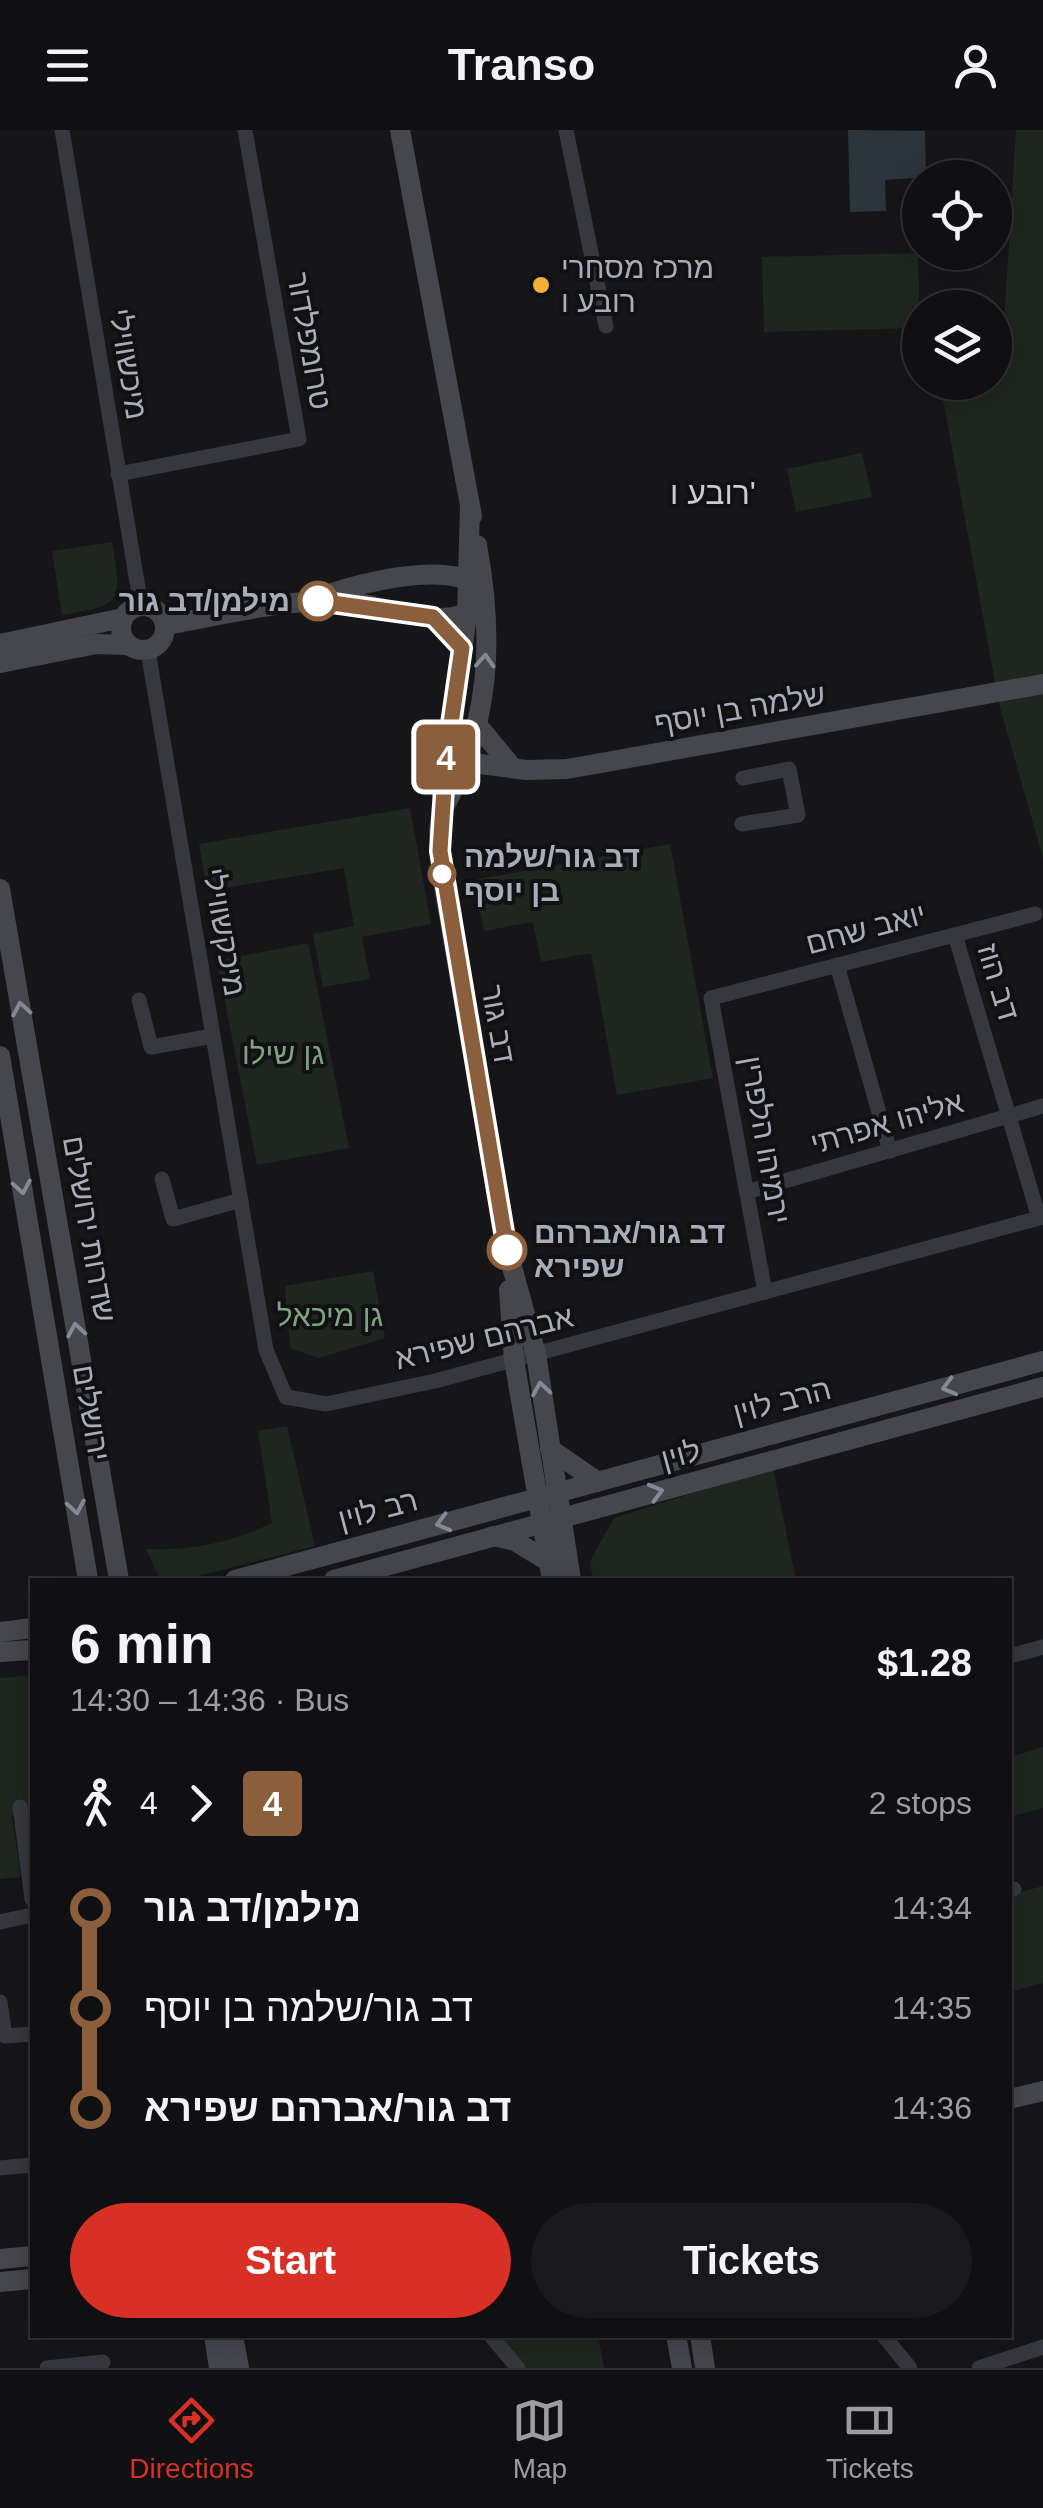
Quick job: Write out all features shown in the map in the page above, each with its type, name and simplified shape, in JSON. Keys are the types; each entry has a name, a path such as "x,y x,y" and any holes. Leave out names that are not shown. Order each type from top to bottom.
{"street":[{"name":"מיכשווילי","path":"62,130 118,474 132,612"},
{"name":"טרומפלדור","path":"118,474 299,439 245,130"},
{"name":"דב גור","path":"400,130 486,596 486,669 478,726 469,763 441,812"},
{"name":"דב גור","path":"412,130 420,223"},
{"path":"566,130 606,326"},
{"name":"דב גור","path":"470,506 467,614 441,812 442,875 506,1246 536,1354 550,1449 547,1495"},
{"path":"430,575 470,543"},
{"path":"165,625 310,602 338,601 433,617 467,614 486,596 468,578 430,575 346,588 310,602"},
{"path":"132,612 120,632 138,648"},
{"path":"0,644 132,612 159,613 165,625 160,644 138,648 96,644 0,663"},
{"path":"433,617 462,648"},
{"name":"מיכקשווילי","path":"138,648 213,1036 266,1350 286,1398"},
{"name":"שלמה בן יוסף","path":"446,758 512,768 568,770 1043,684"},
{"path":"478,726 512,768"},
{"path":"742,824 798,815 789,769 743,778"},
{"name":"שדרות ירושלים","path":"0,889 119,1578"},
{"name":"יואב שחם","path":"711,998 1035,914"},
{"name":"דב הוז","path":"954,934 1041,1218"},
{"path":"837,965 890,1151"},
{"name":"ירמיהו הלפרין","path":"711,998 765,1292"},
{"path":"139,1000 151,1047 213,1036"},
{"name":"ירושלים","path":"0,1056 85,1578"},
{"name":"אליהו אפרתי","path":"747,1192 1043,1106"},
{"path":"162,1178 173,1219 241,1200"},
{"name":"אברהם שפירא","path":"286,1398 326,1404 514,1360 1041,1218"},
{"name":"דב גור","path":"506,1246 514,1360 547,1495"},
{"name":"הרב לוין","path":"547,1495 1043,1362"},
{"name":"לוין","path":"341,1578 1043,1387"},
{"path":"550,1449 598,1482"},
{"path":"547,1495 560,1572"},
{"name":"רב לוין","path":"243,1578 547,1495"},
{"path":"560,1572 593,1510"},
{"path":"110,1529 135,1578"},
{"path":"491,1536 515,1542 560,1572"},
{"path":"0,1632 30,1628"},
{"path":"1012,1656 1043,1648"},
{"path":"20,1807 30,1884"},
{"path":"0,1922 30,1916"},
{"path":"0,2002 5,2036 30,2034"},
{"path":"1012,2099 1043,2091"},
{"path":"0,2168 30,2165"},
{"path":"0,2259 30,2256"},
{"path":"0,2282 30,2279"},
{"path":"214,2338 219,2368"},
{"path":"234,2338 239,2368"},
{"path":"493,2338 518,2368"},
{"path":"677,2338 682,2368"},
{"path":"700,2338 705,2368"},
{"path":"885,2338 910,2368"},
{"path":"47,2368 103,2365 99,2344"},
{"path":"978,2368 1043,2348"}],"green space":[{"path":"1016,130 1043,130 1043,858 999,704 943,400 1012,400 1012,290 1006,290 1007,270 1012,270"},
{"path":"902,253 902,270 918,270 919,290 902,290 902,328 764,332 762,257"},
{"path":"862,453 872,497 796,512 787,469"},
{"path":"112,542 117,577 114,597 97,608 62,615 52,551"},
{"path":"410,808 431,924 362,937 370,979 323,987 313,934 354,926 344,868 207,891 199,844"},
{"path":"670,844 713,1078 617,1095 591,953 541,962 533,922 484,931 474,880"},
{"name":"גן שילו","path":"308,943 349,1148 257,1165 217,961"},
{"name":"גן מיכאל","path":"373,1271 385,1338 319,1358 290,1348 285,1286"},
{"path":"287,1426 315,1546 191,1578 159,1578 146,1549 210,1544 272,1523 258,1431"},
{"path":"773,1468 796,1578 593,1578 590,1561 614,1518"},
{"path":"30,1676 30,1809 12,1816 21,1877 0,1879 0,1678"},
{"path":"1043,1747 1043,1808 1012,1816 1012,1756"},
{"path":"1043,1886 1043,1983 1012,1991 1012,1894"},
{"path":"501,2338 599,2338 604,2368 526,2368"}],"shaded area":[{"path":"848,130 925,131 926,160 902,160 902,179 885,180 886,211 850,212"}],"bus line":[{"name":"4","path":"318,601 433,617 462,648 446,758 440,851 507,1250"}],"place":[{"name":"מרכז מסחרי רובע ו","path":"541,285"},
{"name":"מילמן/דב גור","path":"318,601"},
{"name":"דב גור/שלמה בן יוסף","path":"442,874"},
{"name":"דב גור/אברהם שפירא","path":"507,1250"}],"district":[{"name":"רובע ו'","path":"713,493"}]}
